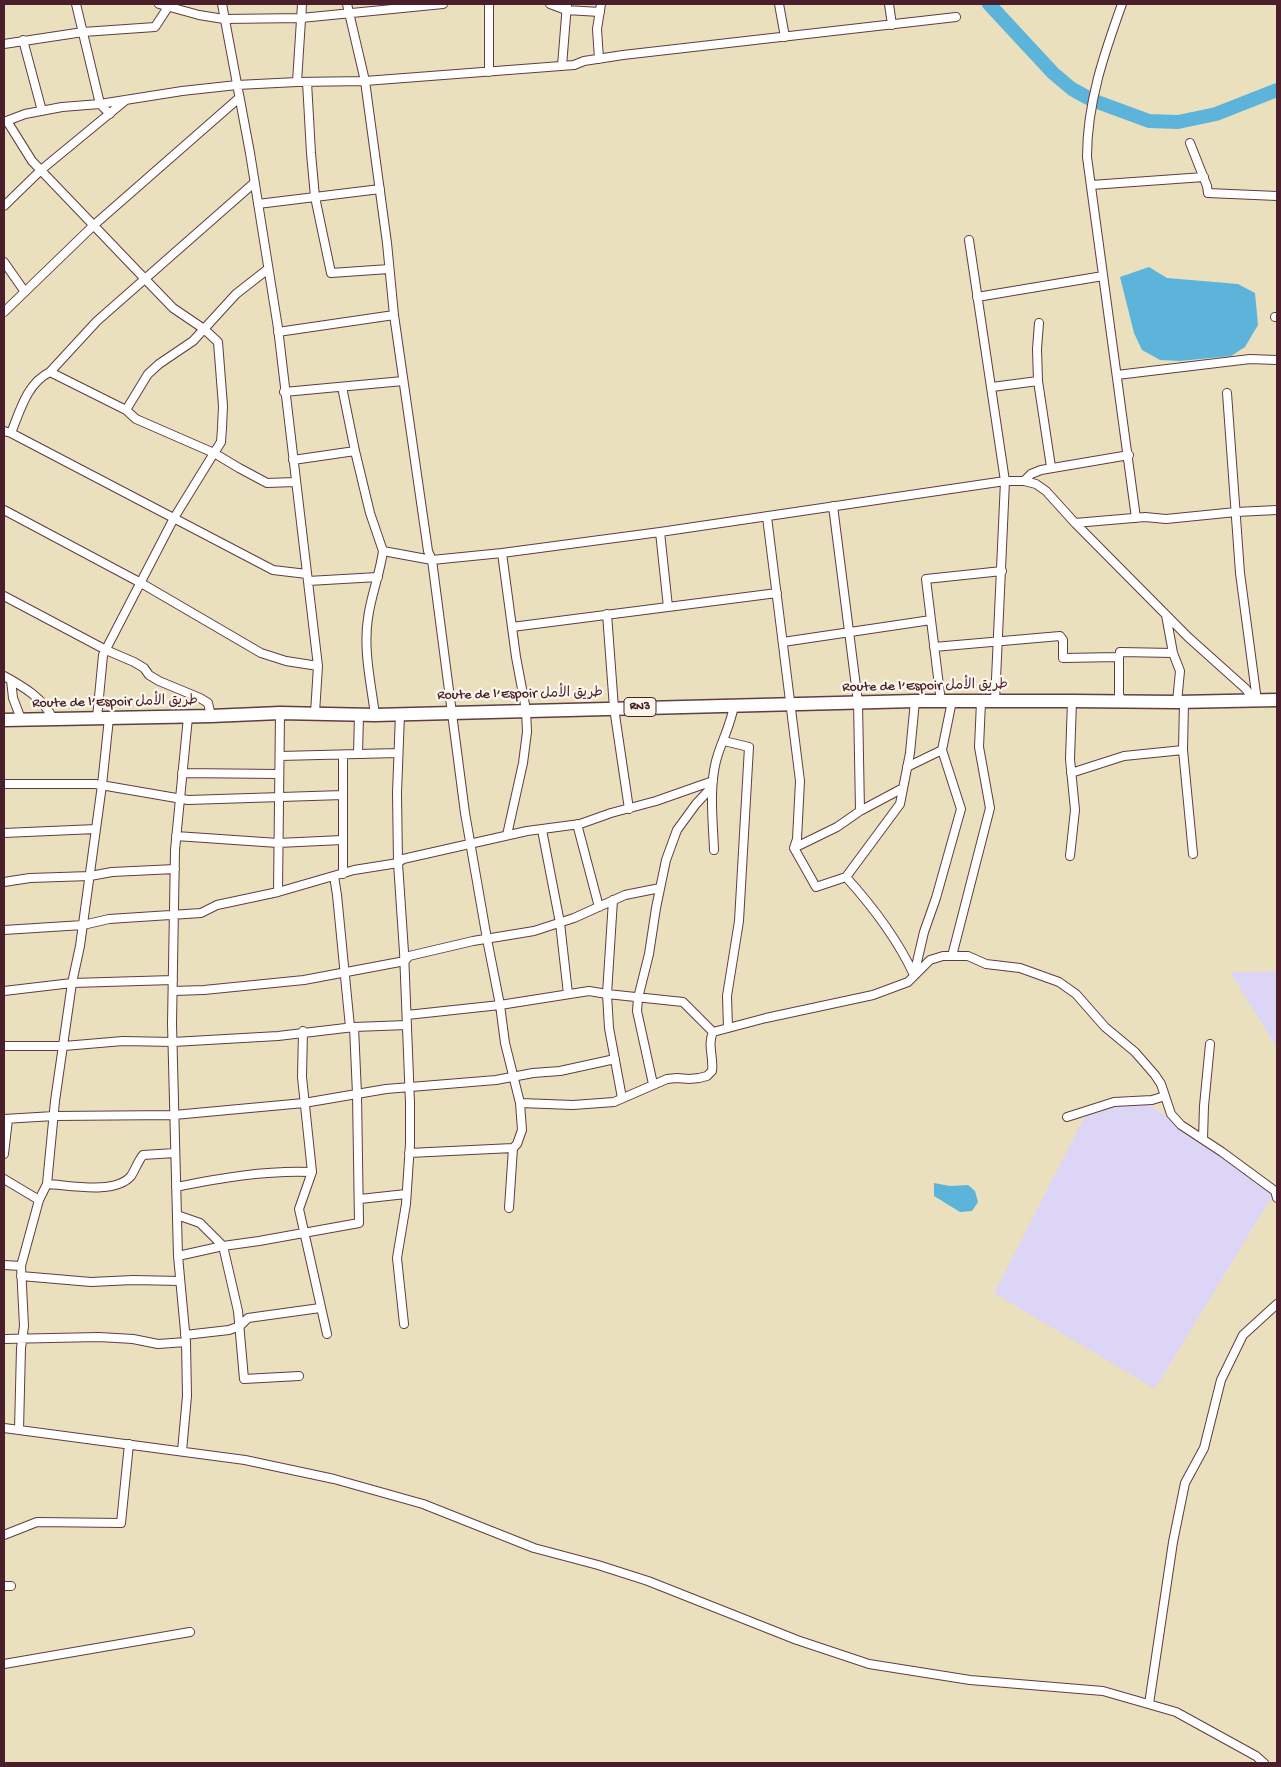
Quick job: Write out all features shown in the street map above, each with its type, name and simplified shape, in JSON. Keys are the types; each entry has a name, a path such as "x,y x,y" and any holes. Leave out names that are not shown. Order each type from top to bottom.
{"highway":[{"name":"Route de l’Espoir طريق الأمل","path":"4,720 280,713 375,715 915,701 1072,700 1180,702 1277,700"}],"street":[{"path":"76,4 100,104 110,114"},
{"path":"159,4 170,5 199,15 224,20 301,18 443,4"},
{"path":"222,4 258,204 278,332 318,666 315,713"},
{"path":"297,82 302,4"},
{"path":"347,4 365,81 403,381 417,465 428,551 432,560 470,844 500,1005 505,1043 520,1104 522,1130 517,1144 513,1148 509,1208"},
{"path":"489,4 489,72"},
{"path":"550,4 567,7 600,8 597,29 599,58"},
{"path":"779,4 785,37"},
{"path":"889,4 892,25"},
{"path":"1122,4 1106,48 1089,116 1088,157 1090,185 1129,456 1136,518"},
{"path":"4,44 83,32 155,27 170,5"},
{"path":"562,66 567,7"},
{"path":"19,1430 24,1326 21,1266 39,1200 47,1184 72,983 90,876 102,785 103,718 100,679 104,655 174,518 221,442 222,428 218,342 204,329 173,308 32,161 5,122 25,114 62,107 100,104 182,91 237,85 365,81 574,65 584,60 599,58 956,18"},
{"path":"23,40 42,111"},
{"path":"307,82 315,197 331,273 389,269"},
{"path":"4,312 94,225 239,98"},
{"path":"4,206 41,170 126,100"},
{"path":"1190,143 1208,193 1277,196"},
{"path":"1090,185 1204,178"},
{"path":"254,183 97,321 50,372 40,377 26,397 7,432 272,570 307,578 378,577"},
{"path":"258,204 380,189"},
{"path":"970,240 1004,481 1002,571 995,701"},
{"path":"4,262 25,292"},
{"path":"126,410 148,374 159,364 193,341 236,294 268,269"},
{"path":"977,297 1103,276"},
{"path":"278,332 394,315"},
{"path":"1039,323 1038,381 1051,468"},
{"path":"1117,374 1250,359 1277,360"},
{"path":"50,372 126,410 136,418 214,453 267,483 295,482"},
{"path":"284,392 403,381"},
{"path":"992,387 1038,381"},
{"path":"342,387 370,513 383,550 368,619 366,646 375,715"},
{"path":"1226,393 1243,604 1255,701"},
{"path":"293,460 355,451"},
{"path":"1024,480 1036,472 1051,468 1129,456"},
{"path":"383,550 432,560 660,532 1004,481 1024,480 1036,484 1046,491 1075,523 1166,614 1246,689 1255,701"},
{"path":"833,506 858,702 860,811"},
{"path":"4,510 141,583 261,653 286,661 318,666"},
{"path":"1075,523 1136,518 1166,519 1277,510"},
{"path":"767,517 800,782 798,839 794,848"},
{"path":"660,532 668,607"},
{"path":"502,552 526,710 527,732 523,763 507,835"},
{"path":"914,975 924,932 936,898 960,809 942,750 947,702 934,647 926,579 1002,571"},
{"path":"512,626 777,593"},
{"path":"4,596 106,650 134,662 159,681 200,698 208,703 211,716"},
{"path":"607,614 614,708 629,809"},
{"path":"1166,614 1173,652 1180,671 1183,750 1193,854"},
{"path":"784,642 931,620"},
{"path":"934,647 1060,636 1063,640 1063,658 1119,657"},
{"path":"1121,702 1119,694 1120,652 1173,652"},
{"path":"7,678 21,719"},
{"path":"7,678 42,701 53,719"},
{"path":"1070,856 1076,810 1070,759 1072,700"},
{"path":"794,848 816,887 846,877 900,804 907,767 915,701"},
{"path":"952,956 990,808 979,747 981,702"},
{"path":"714,850 713,781 716,760 732,720 734,705"},
{"path":"278,892 280,713"},
{"path":"400,714 398,863 405,961 409,1153 406,1194 397,1258 404,1324"},
{"path":"358,754 360,715"},
{"path":"182,1451 187,1396 185,1338 178,1256 173,980 176,836 188,716"},
{"path":"724,741 748,747 739,921 727,996 728,1028"},
{"path":"907,767 942,750"},
{"path":"1071,773 1124,756 1183,750"},
{"path":"280,756 398,753"},
{"path":"343,755 343,874"},
{"path":"182,773 279,774"},
{"path":"4,930 83,925 109,919 201,913 217,905 278,892 354,870 398,863 403,859 507,835 577,824 656,801 713,781"},
{"path":"653,1084 637,1011 638,998 649,954 666,860 677,830 709,790 713,781"},
{"path":"4,784 102,785 188,800 343,796"},
{"path":"794,848 837,828 860,811 903,788"},
{"path":"577,824 599,907"},
{"path":"4,833 96,829"},
{"path":"542,830 560,923 568,994"},
{"path":"176,836 278,843 342,840"},
{"path":"4,882 30,878 90,876 112,872 175,869"},
{"path":"178,1256 223,1246 304,1234 359,1223 357,1094 352,1027 334,876"},
{"path":"846,877 885,924 904,953 914,975"},
{"path":"173,991 204,990 304,980 405,961 409,956 534,931 560,923 625,895 660,888"},
{"path":"613,900 607,994 609,1028 622,1098"},
{"path":"712,1032 766,1018 874,996 908,982 930,960 943,956 968,956 986,964 1020,968 1059,982 1076,994 1105,1027 1135,1052 1161,1084 1171,1114 1182,1125 1275,1191 1277,1198"},
{"path":"4,991 72,983 173,980"},
{"path":"407,1014 500,1005 590,991 684,1002 712,1032"},
{"path":"4,1046 64,1046 123,1041 173,1042 278,1036 303,1031 407,1024"},
{"path":"303,1031 302,1077 312,1172 299,1209 327,1334"},
{"path":"520,1104 573,1105 614,1102 653,1084 677,1078 689,1079 707,1076 712,1071 713,1062 710,1045 712,1032"},
{"path":"1203,1139 1210,1044"},
{"path":"4,1154 6,1119 54,1116 174,1115 304,1103 386,1089 467,1084 560,1070 615,1059"},
{"path":"1067,1117 1114,1102 1152,1100 1165,1096"},
{"path":"409,1153 513,1148"},
{"path":"47,1184 107,1187 119,1185 131,1176 143,1155 175,1154"},
{"path":"176,1187 230,1177 292,1171 312,1172"},
{"path":"4,1179 39,1200"},
{"path":"360,1199 406,1194"},
{"path":"177,1216 200,1222 223,1246 240,1326 244,1379 299,1376"},
{"path":"4,1265 21,1266"},
{"path":"21,1276 91,1282 133,1280 180,1281"},
{"path":"1149,1704 1173,1542 1185,1483 1204,1448 1221,1380 1243,1335 1277,1304"},
{"path":"4,1339 99,1337 133,1339 158,1344 229,1330 240,1326 248,1318 320,1308"},
{"path":"4,1428 245,1460 342,1482 423,1504 534,1548 598,1564 648,1581 797,1640 869,1664 970,1680 1103,1691 1176,1712 1256,1756 1264,1763"},
{"path":"4,1535 37,1522 121,1523 129,1444"},
{"path":"4,1664 190,1632"}],"shaded area":[{"path":"1277,971 1277,1048 1232,975 1233,972"},
{"path":"1146,1102 1274,1193 1155,1389 994,1293 1084,1118 1097,1110"}],"water":[{"path":"1149,267 1167,278 1238,284 1255,293 1258,325 1245,347 1231,356 1180,361 1160,360 1142,350 1134,333 1120,277"},
{"path":"934,1183 950,1186 968,1185 975,1191 978,1202 972,1211 960,1212 934,1196"}],"waterway":[{"path":"989,4 1053,73 1072,89 1092,100 1149,121 1178,122 1216,114 1277,90"}]}
